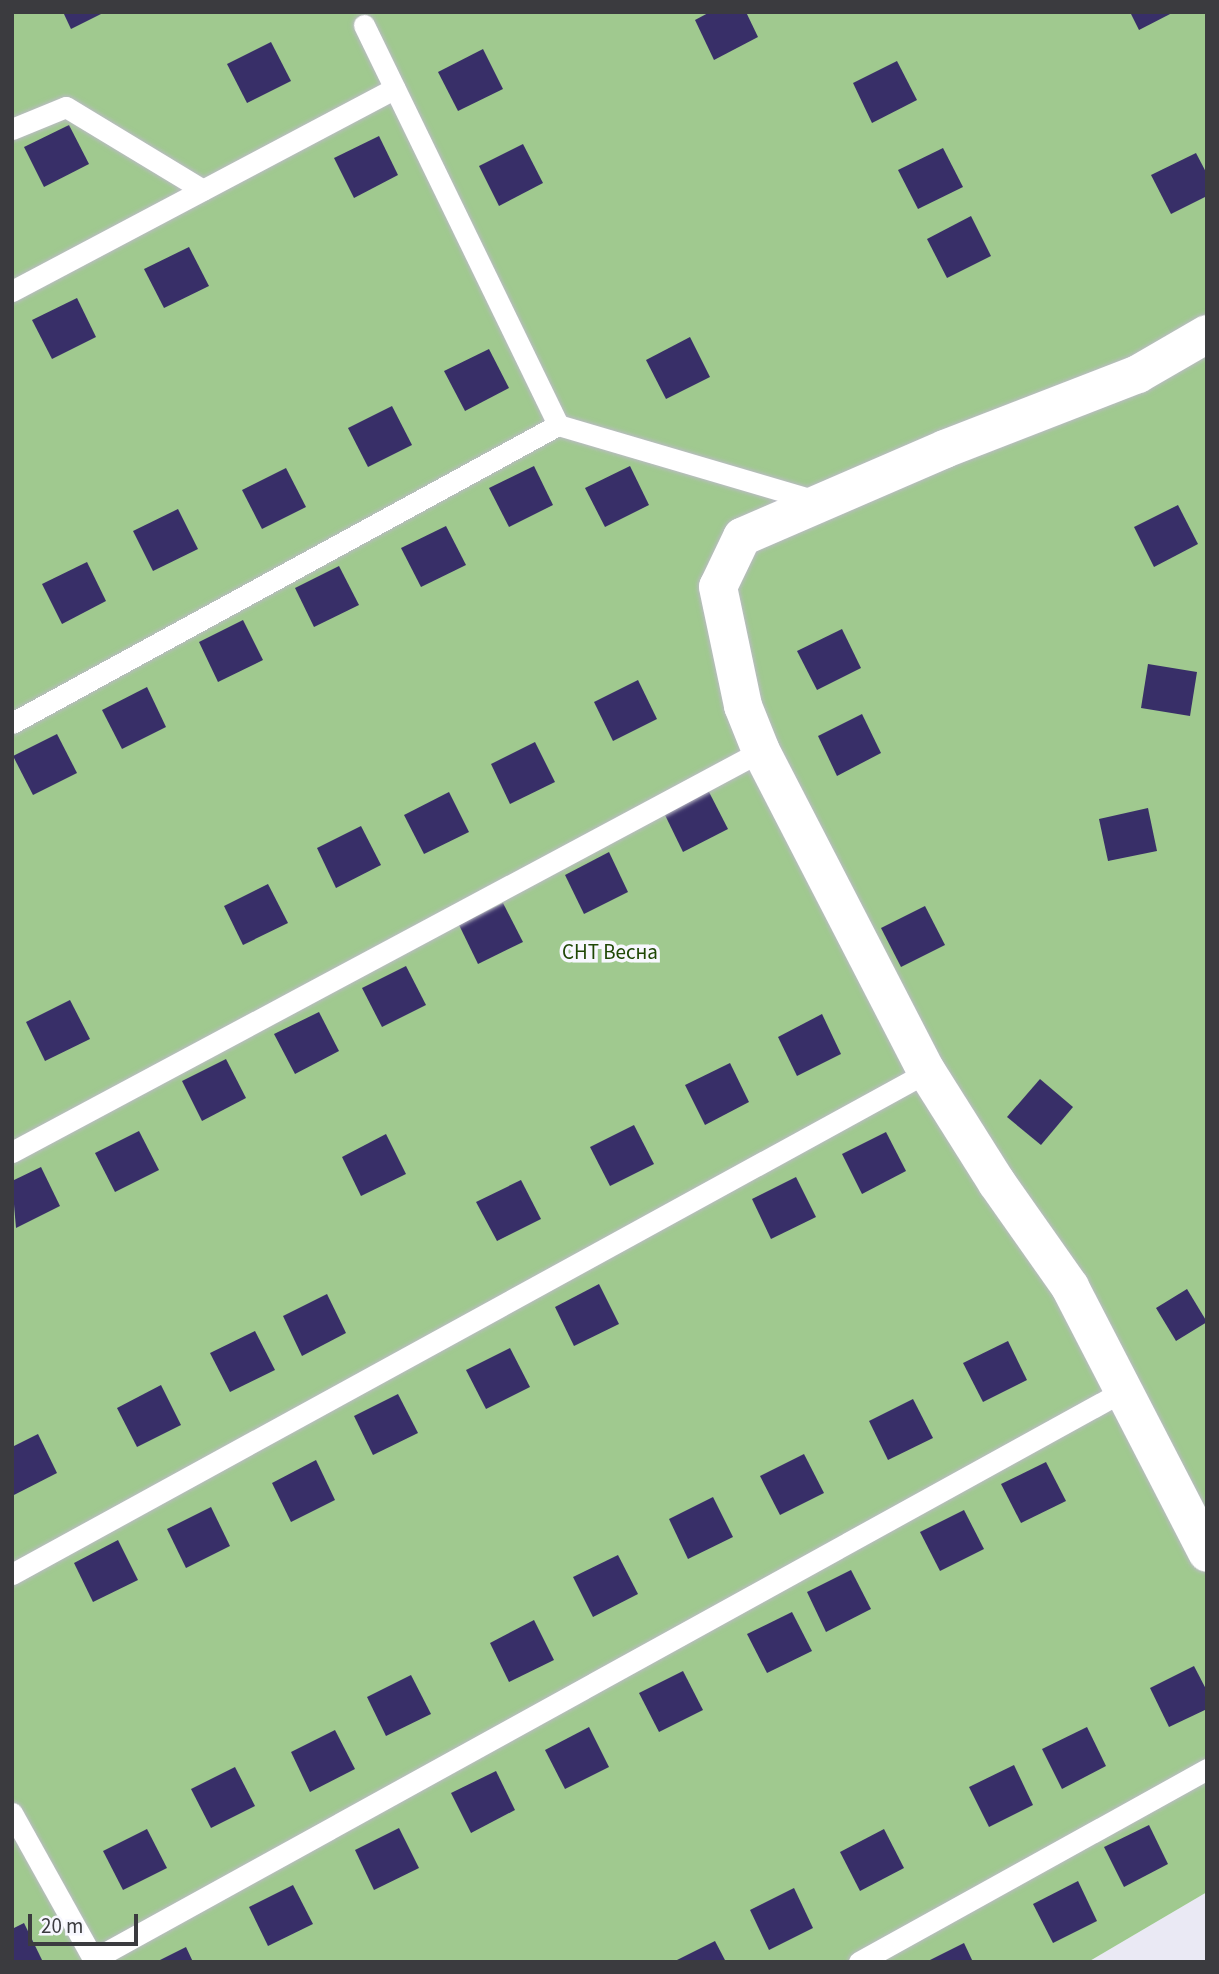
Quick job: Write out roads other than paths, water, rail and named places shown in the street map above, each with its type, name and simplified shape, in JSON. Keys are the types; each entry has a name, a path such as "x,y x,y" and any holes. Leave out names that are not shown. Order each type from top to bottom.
{"street":[{"path":"1207,334 1138,374 742,537 718,587 743,706 761,751 927,1072 997,1183 1070,1287 1207,1553"}],"lane":[{"path":"364,25 558,425"},
{"path":"12,291 395,89"},
{"path":"12,129 66,107 203,190"},
{"path":"12,723 558,425 822,502"},
{"path":"12,1152 761,751"},
{"path":"12,1574 927,1072"},
{"path":"12,1813 95,1960 1123,1391"},
{"path":"859,1962 1207,1769"}],"park label":[{"name":"СНТ Весна","path":"610,952"}]}
